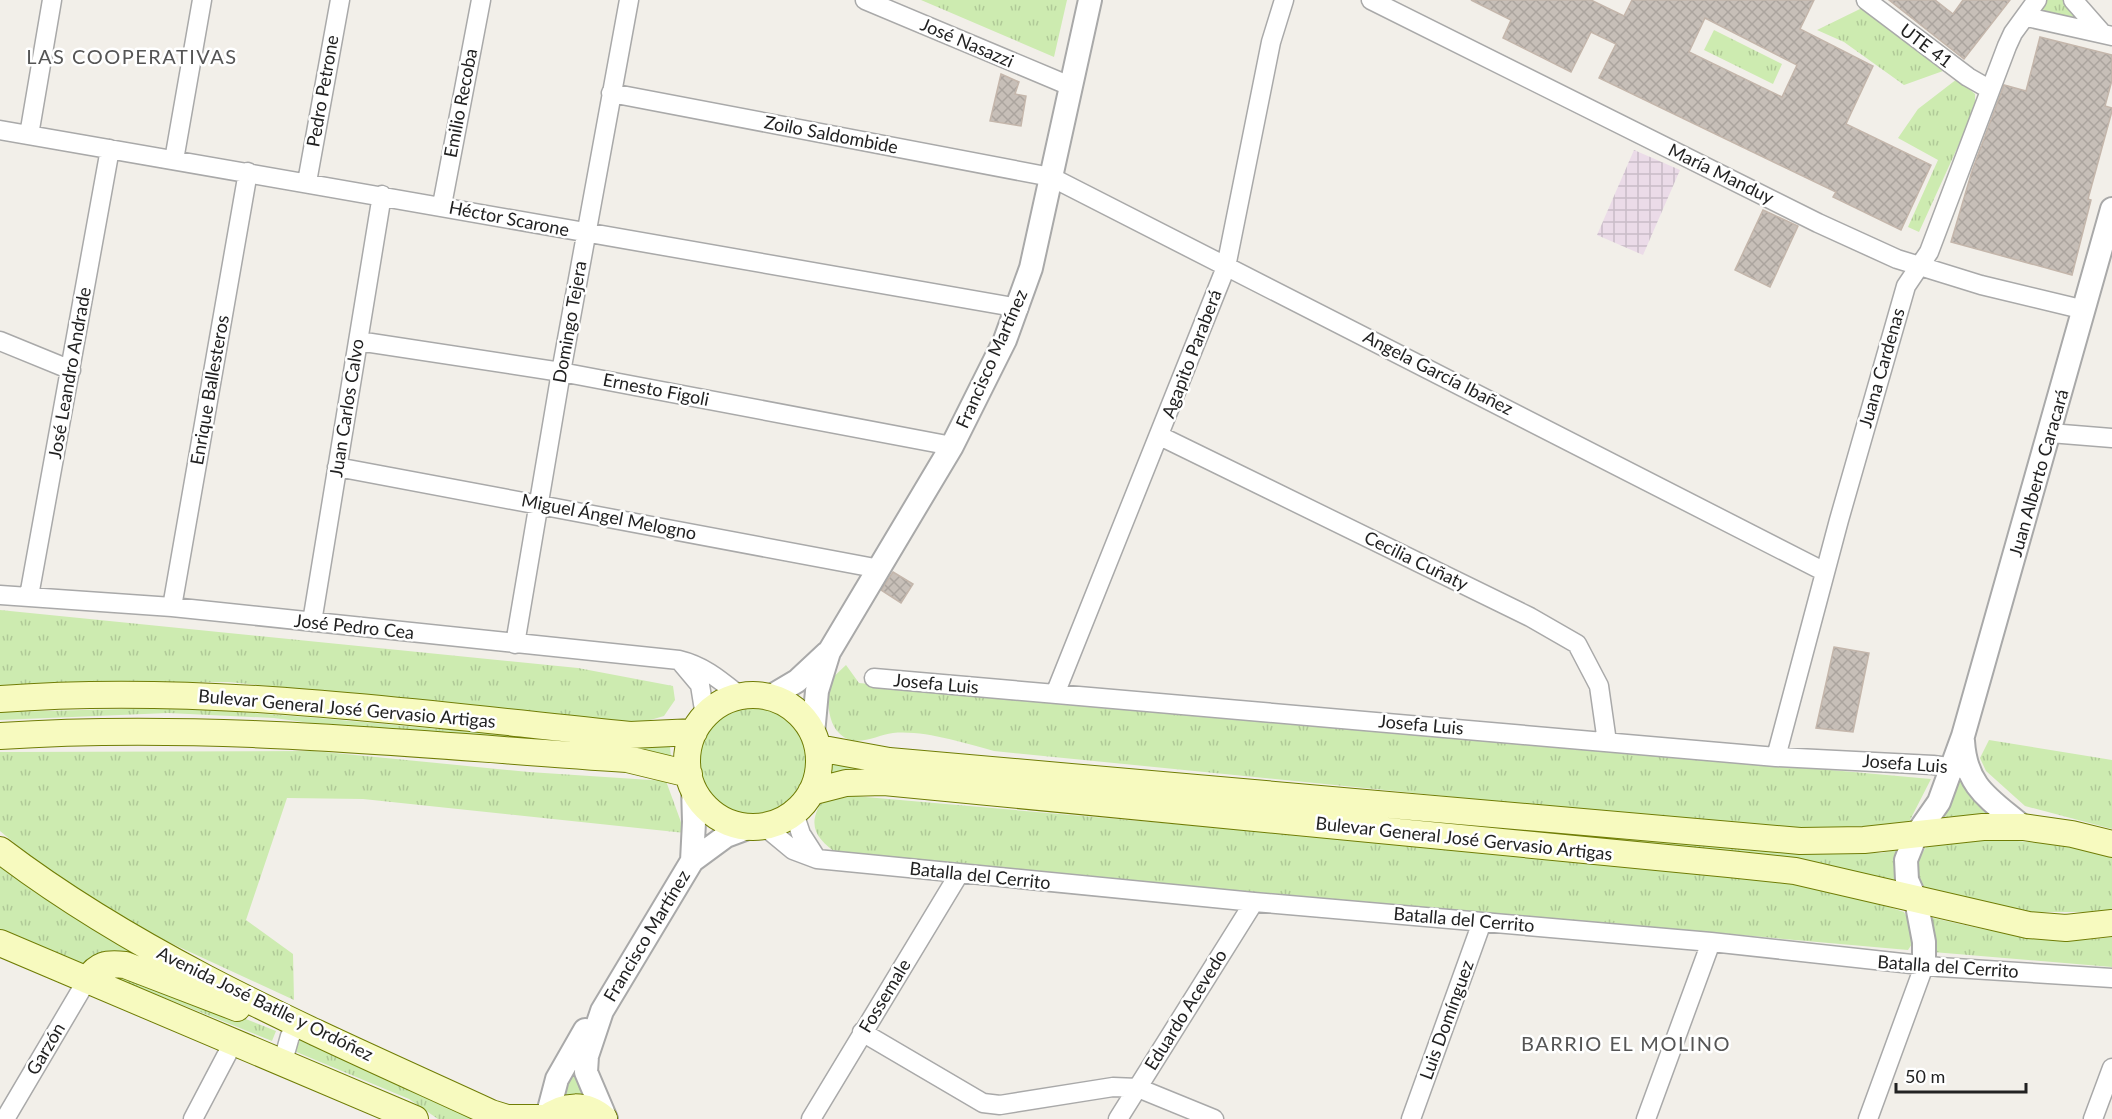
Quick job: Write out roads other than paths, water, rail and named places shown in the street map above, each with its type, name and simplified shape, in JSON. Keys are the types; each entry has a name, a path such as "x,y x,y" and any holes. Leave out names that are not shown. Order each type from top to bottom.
{"main road":[{"name":"Bulevar General José Gervasio Artigas","path":"0,699 122,695 242,697 630,735 700,724"},
{"path":"740,696 770,697 796,711 816,741 818,771 811,792 794,813 757,826 735,824 710,811 691,780 688,760 700,724 721,704 740,696"},
{"name":"Bulevar General José Gervasio Artigas","path":"0,736 84,730 177,731 627,759 691,780"},
{"name":"Bulevar General José Gervasio Artigas","path":"816,741 900,762 1710,834 1800,841 1864,840 1983,827 2023,827 2072,834 2112,844"},
{"name":"Bulevar General José Gervasio Artigas","path":"811,792 846,783 884,782 1730,864 1795,871 2028,925 2066,928 2112,923"},
{"name":"Avenida José Batlle y Ordóñez","path":"0,850 47,885 118,931 301,1024 491,1113 507,1118 546,1118"},
{"path":"0,943 283,1061 383,1113 415,1119"},
{"path":"87,980 96,968 108,963 125,964 273,1022 301,1024"},
{"path":"546,1118 559,1110 572,1107 586,1108 605,1119"}],"street":[{"path":"29,135 51,0"},
{"path":"174,160 202,0"},
{"name":"Pedro Petrone","path":"307,182 340,0"},
{"name":"Emilio Recoba","path":"442,205 481,0"},
{"name":"Domingo Tejera","path":"515,644 585,234 629,0"},
{"name":"José Nasazzi","path":"865,0 1070,86"},
{"name":"Francisco Martínez","path":"770,697 797,681 828,652 952,446 988,376 1018,308 1032,268 1090,0"},
{"name":"Agapito Paraberá","path":"1055,694 1226,267 1271,42 1284,0"},
{"name":"María Manduy","path":"1371,0 1808,218 1919,267 2085,310"},
{"name":"UTE 41","path":"1866,0 1968,77 1989,89"},
{"name":"Juana Cardenas","path":"1776,757 1825,572 1906,286 1929,252 1989,89 2013,33 2037,0"},
{"path":"2073,0 2108,35"},
{"path":"2027,16 2108,35"},
{"name":"Zoilo Saldombide","path":"611,93 1051,177"},
{"name":"Héctor Scarone","path":"0,130 442,205 585,234 1018,308"},
{"name":"José Leandro Andrade","path":"29,596 110,149"},
{"name":"Enrique Ballesteros","path":"172,607 248,172"},
{"name":"Angela García Ibañez","path":"1051,177 1825,572"},
{"name":"Juan Carlos Calvo","path":"312,622 382,195"},
{"name":"Juan Alberto Caracará","path":"1960,768 1963,736 2112,209"},
{"path":"0,341 71,370"},
{"name":"Ernesto Figoli","path":"358,341 561,372 952,446"},
{"path":"2050,433 2112,438"},
{"name":"Cecilia Cuñaty","path":"1160,436 1519,612 1576,644 1599,686 1606,742"},
{"name":"Miguel Ángel Melogno","path":"337,468 880,569"},
{"name":"José Pedro Cea","path":"0,595 172,607 679,660 698,665 713,673 740,696"},
{"name":"Francisco Martínez","path":"816,741 817,691 828,652"},
{"path":"679,660 700,685 700,724"},
{"name":"Josefa Luis","path":"874,678 1776,757 1960,768"},
{"path":"1868,1119 1924,966 1924,942 1916,900 1906,869 1908,849 1960,768 2023,827"},
{"name":"Francisco Martínez","path":"691,780 694,822 692,861"},
{"path":"794,813 801,834 817,859"},
{"name":"Francisco Martínez","path":"605,1119 586,1072 587,1056 602,1011 692,861 726,836 757,826"},
{"name":"Batalla del Cerrito","path":"757,826 793,850 817,859 1254,902 1711,942 1924,966 2112,978"},
{"name":"Fossemale","path":"811,1119 959,874"},
{"name":"Eduardo Acevedo","path":"1118,1119 1254,902"},
{"name":"Luis Domínguez","path":"1411,1119 1482,922"},
{"path":"1646,1119 1711,942"},
{"name":"Garzón","path":"5,1119 87,980"},
{"name":"Francisco Martínez","path":"546,1118 557,1079 588,1024 602,1011"},
{"path":"283,1061 290,1036 301,1024"},
{"path":"862,1032 983,1103 1000,1105 1113,1087 1138,1088 1214,1119"},
{"path":"194,1119 234,1041"},
{"path":"2093,1119 2112,1068"}],"district":[{"name":"LAS COOPERATIVAS","path":"132,57"},
{"name":"BARRIO EL MOLINO","path":"1626,1044"}]}
